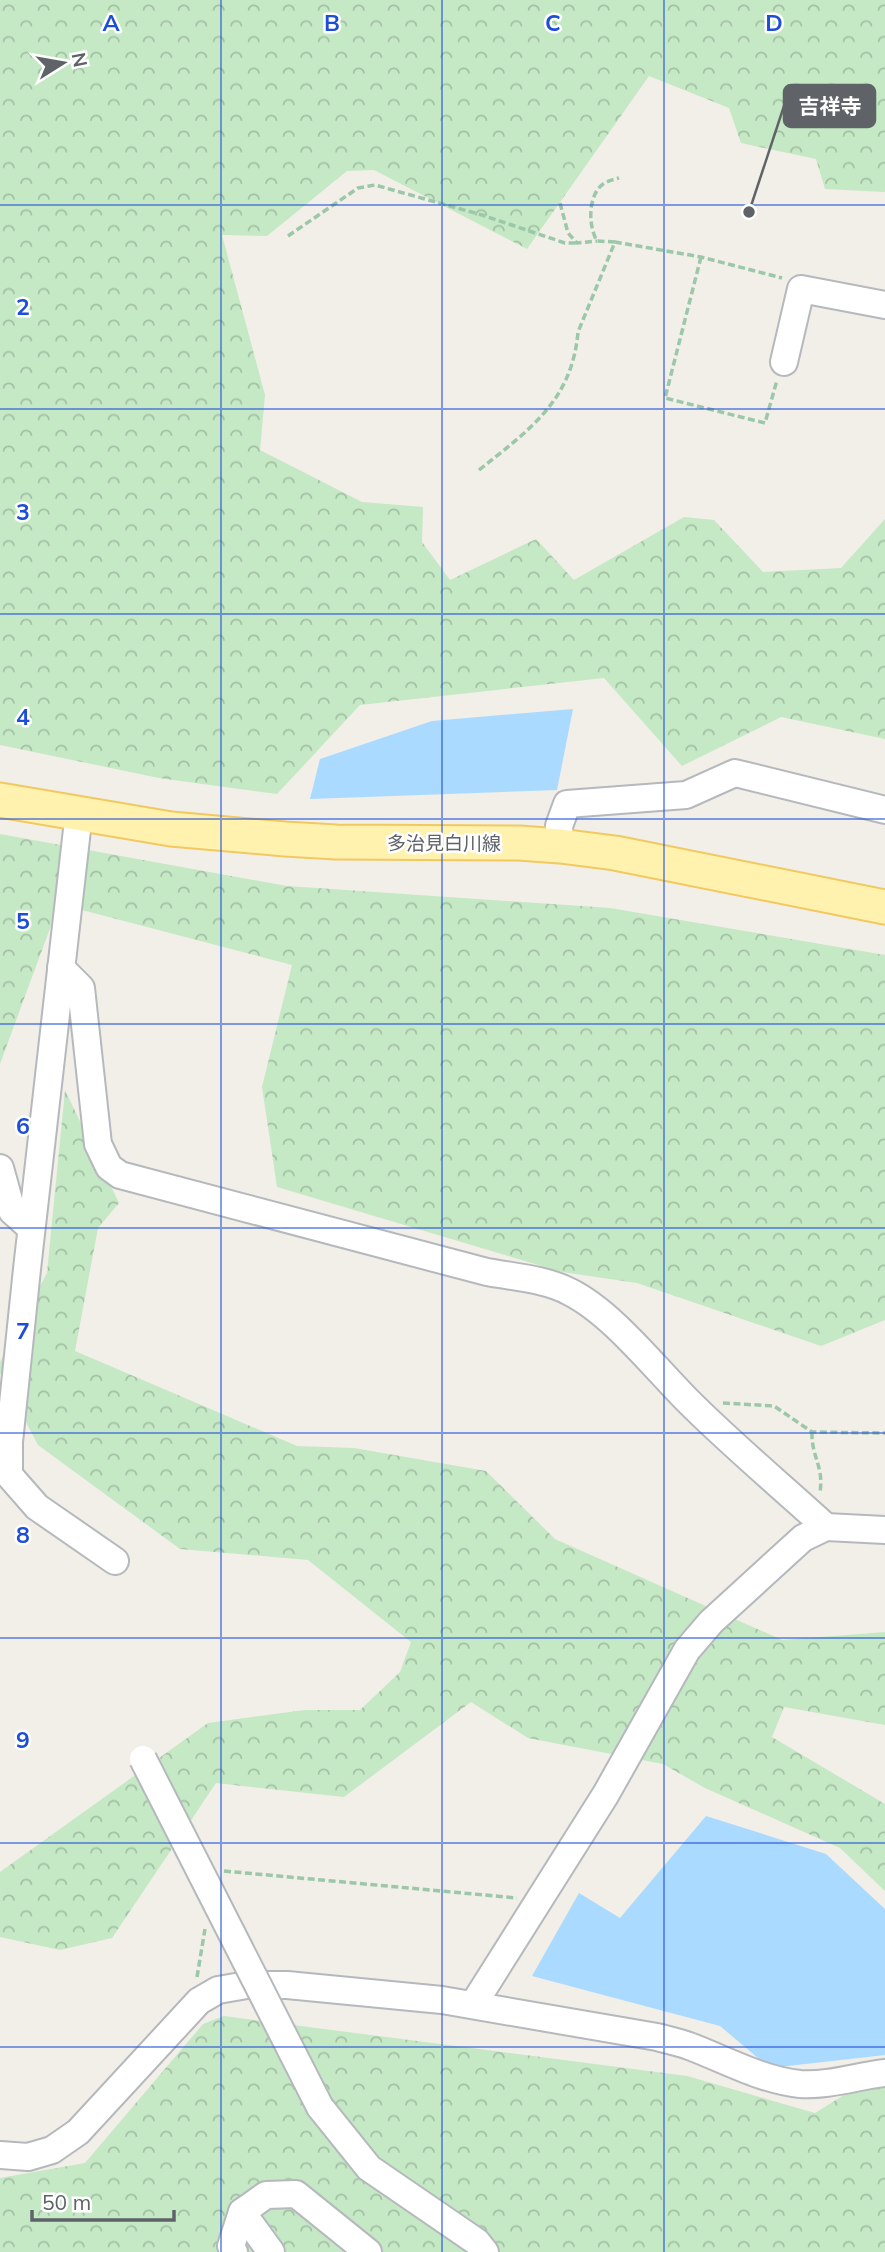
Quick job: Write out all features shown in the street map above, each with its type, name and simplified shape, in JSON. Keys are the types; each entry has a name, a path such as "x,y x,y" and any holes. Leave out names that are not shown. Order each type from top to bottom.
{"main road":[{"name":"多治見白川線","path":"0,800 171,829 285,839 560,846 615,853 885,907"}],"street":[{"path":"784,362 801,289 885,305"},
{"path":"560,846 559,826 567,804 686,795 735,773 885,810"},
{"path":"79,812 27,1269 9,1442 9,1475 37,1507 115,1562"},
{"path":"61,968 81,988 98,1144 109,1167 120,1175 487,1272 543,1282 568,1291 588,1302 615,1326 689,1402 819,1521 885,1530"},
{"path":"0,1168 12,1211 32,1228"},
{"path":"473,2006 606,1794 687,1650 711,1622 819,1521"},
{"path":"143,1759 320,2107 369,2168 477,2242 485,2252"},
{"path":"0,2154 29,2157 51,2150 78,2132 199,2001 218,1990 237,1987 287,1984 397,1994 657,2037 688,2045 763,2075 798,2084 824,2084 885,2073"},
{"path":"234,2252 231,2246 242,2212 266,2195 296,2194 368,2252"},
{"path":"242,2212 271,2252"}],"path":[{"path":"597,240 591,229 592,206 597,190 605,183 619,178"},
{"path":"288,236 358,188 375,185 482,215 565,243 597,240 701,257 792,281 801,289"},
{"path":"560,203 568,233 577,243"},
{"path":"479,470 553,405 577,346 578,332 615,242"},
{"path":"701,257 665,398 765,424 778,374 784,362"},
{"path":"689,1402 774,1406 812,1432 885,1433"},
{"path":"812,1432 812,1444 822,1477 819,1521"},
{"path":"214,1870 540,1900"},
{"path":"199,2001 196,1987 206,1922"}],"green space":[{"path":"0,0 885,0 885,192 825,189 816,159 741,143 729,108 649,76 527,249 374,170 347,171 267,236 222,235 265,395 260,450 362,502 423,507 422,542 450,580 536,539 574,580 684,517 714,520 763,572 841,568 885,519 885,739 781,717 682,766 604,678 360,705 277,794 159,778 0,745"},
{"path":"0,834 287,886 610,908 885,955 885,1320 821,1346 637,1283 562,1272 277,1187 262,1087 292,965 59,904 0,1064"},
{"path":"65,1090 119,1203 98,1228 75,1351 297,1446 354,1448 486,1471 555,1539 782,1640 885,1632 885,1725 784,1707 772,1737 885,1804 885,1891 840,1848 705,1788 663,1764 528,1738 471,1702 344,1797 216,1783 112,1938 60,1950 0,1937 0,1872 208,1723 305,1710 360,1710 400,1672 411,1642 308,1560 180,1549 38,1445 0,1373 0,1362 47,1273"},
{"path":"224,2016 687,2076 815,2113 852,2090 885,2088 885,2252 0,2252 0,2178 85,2163 203,2024"}],"water":[{"path":"573,709 557,790 310,799 320,759 432,721"},
{"path":"706,1816 826,1854 885,1909 885,2055 770,2068 720,2026 532,1976 579,1893 620,1918"}],"place":[{"name":"吉祥寺","path":"749,212"}]}
